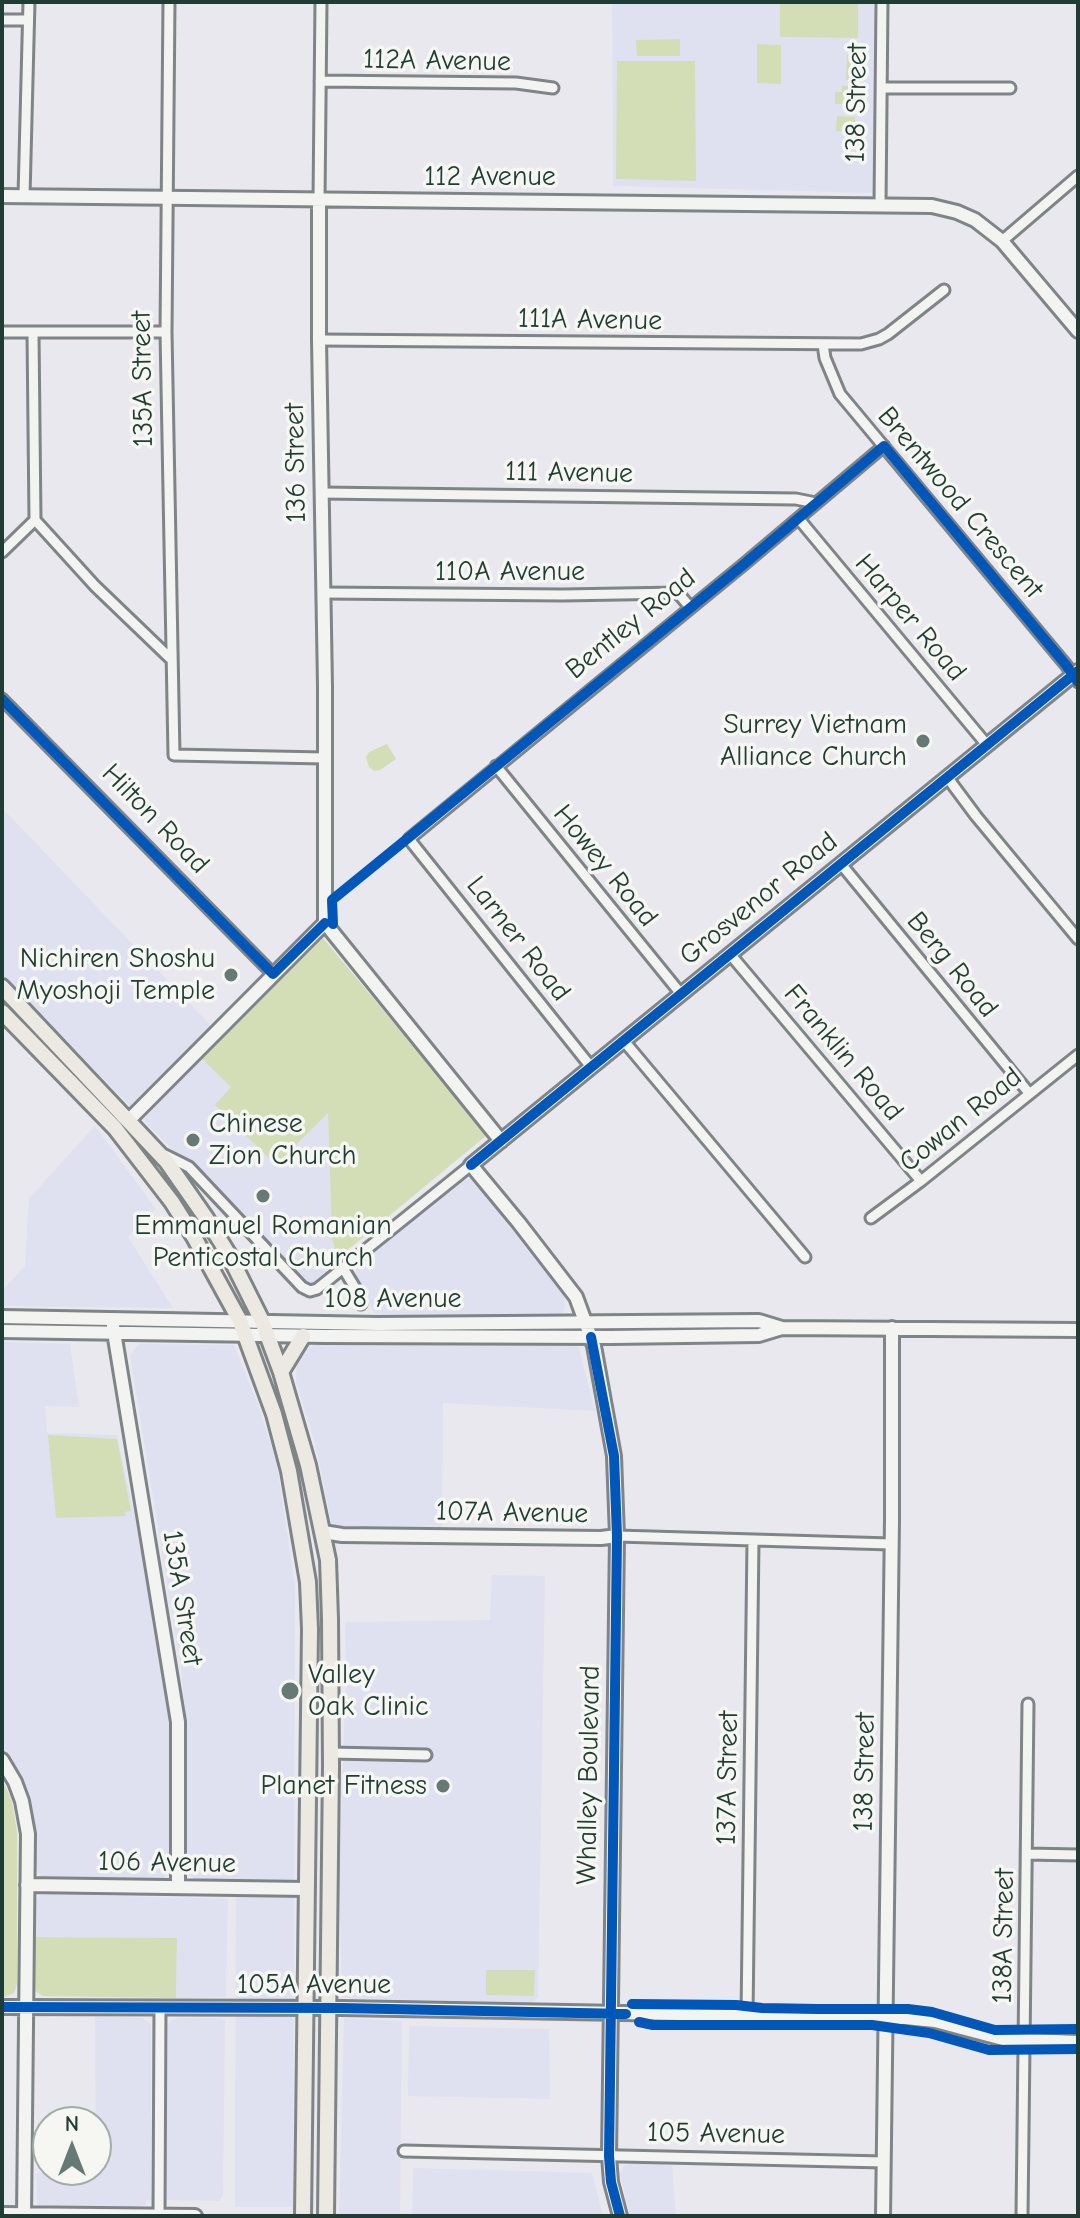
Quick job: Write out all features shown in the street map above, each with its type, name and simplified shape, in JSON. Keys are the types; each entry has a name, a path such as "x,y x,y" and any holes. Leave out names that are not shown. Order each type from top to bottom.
{"main road":[{"path":"2,987 156,1150 206,1218 229,1255 264,1328 281,1372 304,1451 328,1560 330,1606 326,2216"},
{"path":"2,1012 115,1128 163,1191 212,1267 242,1327 274,1414 289,1471 308,1582 310,1629 303,2216"},
{"path":"281,1372 303,1336"},
{"path":"309,1732 331,1753"},
{"path":"308,1765 331,1753"}],"street":[{"path":"24,196 29,2"},
{"name":"135A Street","path":"169,2 166,332 174,755 324,758"},
{"name":"136 Street","path":"321,2 319,340 325,923"},
{"name":"138 Street","path":"880,204 882,2"},
{"path":"2,20 28,20"},
{"name":"112A Avenue","path":"320,81 516,83 553,88"},
{"path":"882,88 1010,88"},
{"path":"1002,241 1078,176"},
{"name":"112 Avenue","path":"2,196 932,206 975,220 1002,241 1078,331"},
{"name":"111A Avenue","path":"319,340 861,344 888,334 944,290"},
{"path":"2,332 166,332"},
{"path":"33,333 35,520 95,586 173,660"},
{"name":"Brentwood Crescent","path":"823,344 825,358 840,394 1076,676"},
{"name":"Bentley Road","path":"409,839 884,446"},
{"name":"111 Avenue","path":"321,493 796,499 816,503"},
{"name":"Harper Road","path":"799,519 987,745"},
{"path":"2,552 35,520"},
{"name":"110A Avenue","path":"323,593 678,593 690,607"},
{"name":"Grosvenor Road","path":"156,1150 189,1167 302,1287 310,1291 317,1289 947,777 1076,676"},
{"name":"Hilton Road","path":"2,699 273,974"},
{"name":"Howey Road","path":"496,766 681,994"},
{"path":"947,777 1078,939"},
{"name":"Larner Road","path":"409,839 591,1067"},
{"name":"Berg Road","path":"841,864 1029,1093"},
{"path":"129,1120 325,923 501,1141"},
{"name":"Franklin Road","path":"730,954 921,1181"},
{"path":"624,1041 805,1257"},
{"name":"Cowan Road","path":"871,1218 1078,1055"},
{"name":"Whalley Boulevard","path":"471,1165 576,1297 591,1337 614,1456 617,1536 609,2156 611,2182 620,2216"},
{"path":"343,1268 361,1304"},
{"name":"108 Avenue","path":"2,1317 112,1319 264,1328 759,1321 782,1328 1078,1330"},
{"name":"135A Street","path":"112,1319 178,1722 178,1887"},
{"name":"108 Avenue","path":"2,1331 114,1332 242,1327"},
{"name":"108 Avenue","path":"264,1328 303,1336 591,1337 759,1335 782,1328"},
{"name":"138 Street","path":"883,2216 892,1328"},
{"name":"107A Avenue","path":"323,1532 342,1535 617,1536 891,1544"},
{"name":"137A Street","path":"747,2016 753,1541"},
{"name":"138A Street","path":"1022,2216 1028,1704"},
{"path":"331,1753 426,1755"},
{"path":"2,1760 15,1782 25,1810 28,1834 24,2215"},
{"path":"1027,1854 1078,1855"},
{"name":"106 Avenue","path":"27,1885 307,1889"},
{"name":"105A Avenue","path":"2,2007 328,2008 885,2018 935,2021 986,2036 1078,2042"},
{"path":"159,2215 160,2009"},
{"name":"105 Avenue","path":"404,2151 884,2162"},
{"path":"2,2214 195,2216"}],"shaded area":[{"path":"612,2 874,2 874,193 613,186"},
{"path":"2,808 223,1038 202,1059 232,1087 277,1164 328,1112 332,1239 338,1258 315,1284 304,1284 2,975"},
{"path":"95,1126 156,1209 128,1237 173,1308 2,1306 2,1290 25,1266 29,1198"},
{"path":"473,1179 485,1189 549,1271 560,1287 565,1301 564,1311 560,1314 379,1317 356,1279 356,1268 462,1180"},
{"path":"2,1342 70,1344 79,1407 45,1406 47,1433 117,1435 138,1532 171,1724 170,1868 164,1878 48,1878 41,1876 35,1868 30,1801 2,1747"},
{"path":"570,1342 579,1349 595,1411 443,1403 442,1528 332,1526 316,1447 296,1381 297,1361 305,1349 317,1344"},
{"path":"139,1344 234,1345 257,1402 277,1465 295,1587 293,2207 235,2207 236,1880 195,1879 186,1870 186,1730 182,1675 130,1355"},
{"path":"492,1575 545,1576 538,1998 531,2003 342,1998 339,1874 345,1622 490,1620"},
{"path":"44,1894 228,1899 226,1997 176,1998 177,1938 34,1937 35,1903 37,1897"},
{"path":"95,2017 142,2018 151,2024 151,2194 165,2193 168,2024 178,2018 225,2020 223,2195 219,2201 147,2200 146,2204 137,2208 37,2207 37,2186 112,2186 112,2106 96,2106"},
{"path":"344,2018 402,2021 400,2216 339,2216"},
{"path":"409,2026 549,2029 550,2099 408,2096"},
{"path":"629,2164 672,2164 676,2216 630,2216 620,2174 623,2167"},
{"path":"413,2168 592,2173 603,2216 412,2216"}],"green space":[{"path":"780,2 858,2 858,38 780,37"},
{"path":"680,39 680,56 637,56 636,40"},
{"path":"757,44 781,45 781,84 757,83"},
{"path":"847,55 863,56 863,81 846,80"},
{"path":"617,61 695,61 696,181 616,179"},
{"path":"842,86 859,86 859,98 854,104 835,104 835,92 842,92"},
{"path":"837,116 855,117 855,131 836,131"},
{"path":"387,744 396,759 374,771 366,757 369,752"},
{"path":"323,938 487,1135 338,1258 332,1239 328,1113 276,1165 215,1105 231,1087 202,1059"},
{"path":"48,1435 117,1439 131,1511 125,1512 126,1516 56,1518"},
{"path":"2,1779 12,1801 17,1832 17,1984 14,1993 5,1997 2,1996"},
{"path":"34,1937 177,1938 176,1998 43,1996 36,1992 34,1986"},
{"path":"486,1970 535,1970 534,1996 486,1995"}],"cycle path":[{"path":"333,924 332,900 884,446 1078,682"},
{"path":"471,1165 1078,671"},
{"path":"2,699 273,974 325,923"},
{"path":"591,1337 614,1456 617,1536 609,2156 611,2182 620,2216"},
{"path":"632,2004 908,2009 932,2012 995,2030 1078,2029"},
{"path":"2,2007 341,2008 626,2014"},
{"path":"639,2022 653,2025 872,2025 929,2033 989,2050 1078,2049"}],"place":[{"name":"Surrey Vietnam Alliance Church","path":"923,741"},
{"name":"Nichiren Shoshu Myoshoji Temple","path":"231,975"},
{"name":"Chinese Zion Church","path":"193,1140"},
{"name":"Emmanuel Romanian Penticostal Church","path":"263,1196"},
{"name":"Valley Oak Clinic","path":"290,1691"},
{"name":"Planet Fitness","path":"443,1786"}]}
